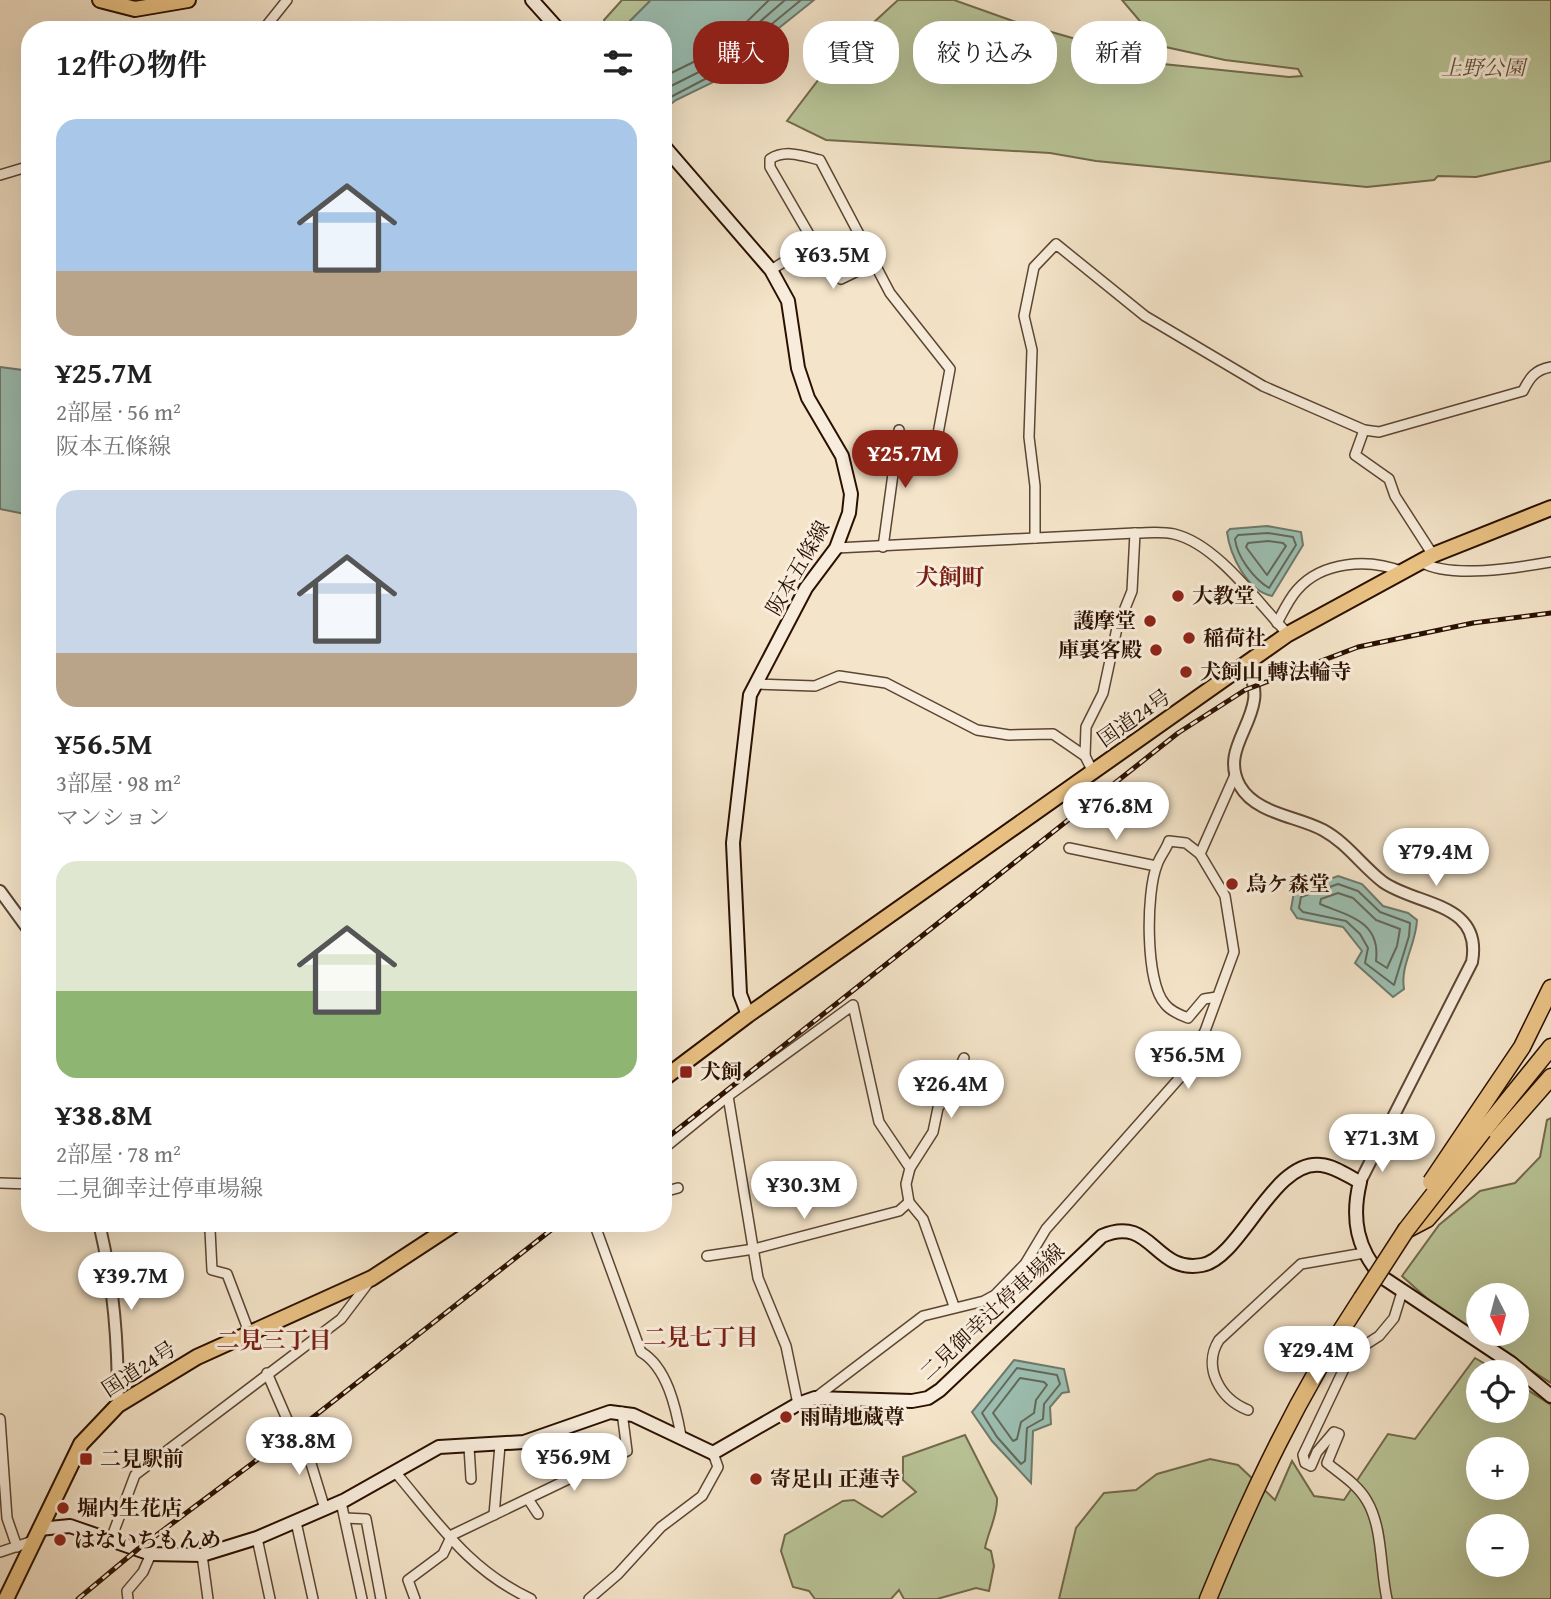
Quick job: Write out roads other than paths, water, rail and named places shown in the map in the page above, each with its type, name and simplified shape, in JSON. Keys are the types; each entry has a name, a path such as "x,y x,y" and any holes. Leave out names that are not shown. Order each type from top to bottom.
{"highway":[{"path":"1208,1599 1272,1451 1325,1353 1406,1230 1482,1132 1551,988"},
{"path":"1371,1284 1382,1257 1551,1047"},
{"path":"1482,1132 1551,1077"}],"main road":[{"path":"100,0 135,9 188,0"},
{"path":"532,0 551,21"},
{"name":"阪本五條線","path":"672,155 771,270 788,301 798,368 808,398 842,456 851,494 849,513 836,548 806,588 750,695 733,843 740,994 748,1014"},
{"name":"国道24号","path":"672,1072 748,1014 1288,634 1427,559 1551,508"},
{"name":"二見御幸辻停車場線","path":"713,1453 799,1404 815,1398 855,1401 928,1398 940,1390 1102,1236 1123,1229 1140,1235 1173,1261 1195,1266 1206,1265 1223,1254 1262,1203 1306,1167 1331,1167 1360,1182"},
{"path":"1360,1182 1355,1223 1364,1253 1382,1277 1511,1363 1551,1396"},
{"name":"国道24号","path":"6,1599 81,1444 96,1425 118,1405 197,1357 372,1278 442,1232"},
{"path":"36,1535 70,1526 151,1554 202,1555 257,1538 341,1502 439,1447 524,1442 601,1414 622,1412 681,1436 713,1453"}],"street":[{"path":"270,21 287,0"},
{"path":"872,264 841,279 814,243 769,167 770,159 779,154 820,160 872,264 923,339 950,369 937,439"},
{"path":"0,175 21,169"},
{"path":"771,270 814,243"},
{"path":"1035,538 1035,485 1029,437 1032,350 1024,316 1034,267 1056,244 1145,316 1263,386 1364,430 1379,432 1523,391 1531,376 1540,369 1551,367"},
{"path":"883,547 899,430"},
{"path":"1364,430 1355,455 1389,479 1433,569 1484,570 1551,562"},
{"path":"836,548 1135,533 1172,534 1191,540 1215,556 1288,634"},
{"path":"1093,772 1085,755 1086,727 1103,694 1117,628 1132,591 1135,533"},
{"path":"1277,623 1297,589 1335,566 1372,563 1403,572"},
{"path":"1200,854 1235,775 1237,744 1255,699 1248,664"},
{"path":"756,684 815,686 839,676 886,683 977,730 1009,735 1053,734 1085,755"},
{"path":"1235,775 1244,793 1256,802 1325,831 1398,891 1447,908 1466,926 1473,943 1472,961 1360,1182"},
{"path":"815,1398 923,1316 954,1306 984,1301 995,1295 1025,1264 1046,1229 1184,1074 1205,1031 1234,952 1221,885 1200,854 1186,843 1169,841 1156,866 1149,914 1150,956 1159,995 1164,1004 1188,1018 1204,999 1217,997"},
{"path":"1069,848 1156,866"},
{"path":"0,891 21,920"},
{"path":"672,1142 728,1096 853,1005 879,1122 911,1168"},
{"path":"954,1306 923,1219 909,1202 906,1184 911,1168 933,1132 937,1108 950,1090 964,1058"},
{"path":"728,1096 758,1278 786,1346 799,1404"},
{"path":"0,1183 21,1184"},
{"path":"672,1190 678,1188"},
{"path":"707,1256 754,1249 899,1211 909,1202"},
{"path":"101,1232 113,1281 118,1336 118,1405"},
{"path":"209,1232 212,1270 227,1273 249,1332"},
{"path":"597,1232 641,1352 654,1360 677,1409 681,1436"},
{"path":"1248,1410 1220,1389 1214,1375 1211,1352 1219,1340 1251,1313 1292,1269 1310,1261 1364,1253"},
{"path":"111,1539 135,1475 341,1319 372,1278"},
{"path":"1387,1599 1368,1503 1356,1486 1327,1463 1339,1434 1334,1432 1317,1451 1311,1466 1305,1463 1303,1455 1351,1354 1379,1336 1394,1318 1402,1292"},
{"path":"267,1373 293,1433 309,1457 325,1509"},
{"path":"415,1599 408,1580 443,1554 452,1535 627,1451 622,1412"},
{"path":"0,1419 7,1518 18,1547"},
{"path":"494,1515 500,1445"},
{"path":"469,1447 471,1479"},
{"path":"589,1599 618,1574 661,1527 702,1496 718,1467 713,1453"},
{"path":"396,1473 450,1541 500,1583 531,1599"},
{"path":"528,1499 538,1514"},
{"path":"341,1502 362,1599"},
{"path":"345,1518 366,1519 381,1599"},
{"path":"296,1522 313,1599"},
{"path":"0,1552 18,1547 36,1535"},
{"path":"257,1538 270,1599"},
{"path":"128,1599 127,1591 143,1572 151,1554"},
{"path":"202,1555 208,1599"}],"water":[{"path":"651,0 814,0 788,21 693,21 693,84 709,84 672,103 672,21 630,21"},
{"path":"0,367 21,370 21,513 0,509"},
{"path":"1267,526 1301,532 1303,545 1272,596 1255,587 1241,571 1227,532 1230,529"},
{"path":"1338,876 1362,884 1383,906 1408,913 1417,920 1404,972 1404,989 1393,997 1355,963 1362,951 1343,927 1297,918 1291,909 1294,892"},
{"path":"1014,1360 1064,1369 1069,1392 1062,1393 1050,1407 1051,1424 1033,1431 1031,1483 992,1441 972,1412"}],"railway":[{"path":"672,1134 1178,733 1245,690 1358,647 1473,623 1551,613"},
{"path":"78,1599 138,1549 293,1433 549,1232"}],"place":[{"name":"大教堂","path":"1178,596"},
{"name":"護摩堂","path":"1150,621"},
{"name":"稲荷社","path":"1189,638"},
{"name":"庫裏客殿","path":"1156,650"},
{"name":"犬飼山 轉法輪寺","path":"1186,672"},
{"name":"烏ケ森堂","path":"1232,884"},
{"name":"犬飼","path":"686,1072"},
{"name":"雨晴地蔵尊","path":"786,1417"},
{"name":"二見駅前","path":"86,1459"},
{"name":"寄足山 正蓮寺","path":"756,1479"},
{"name":"堀内生花店","path":"63,1508"},
{"name":"はないちもんめ","path":"60,1540"}],"district":[{"name":"犬飼町","path":"950,577"},
{"name":"二見七丁目","path":"701,1337"},
{"name":"二見三丁目","path":"274,1340"}],"park label":[{"name":"上野公園","path":"1483,68"}]}
